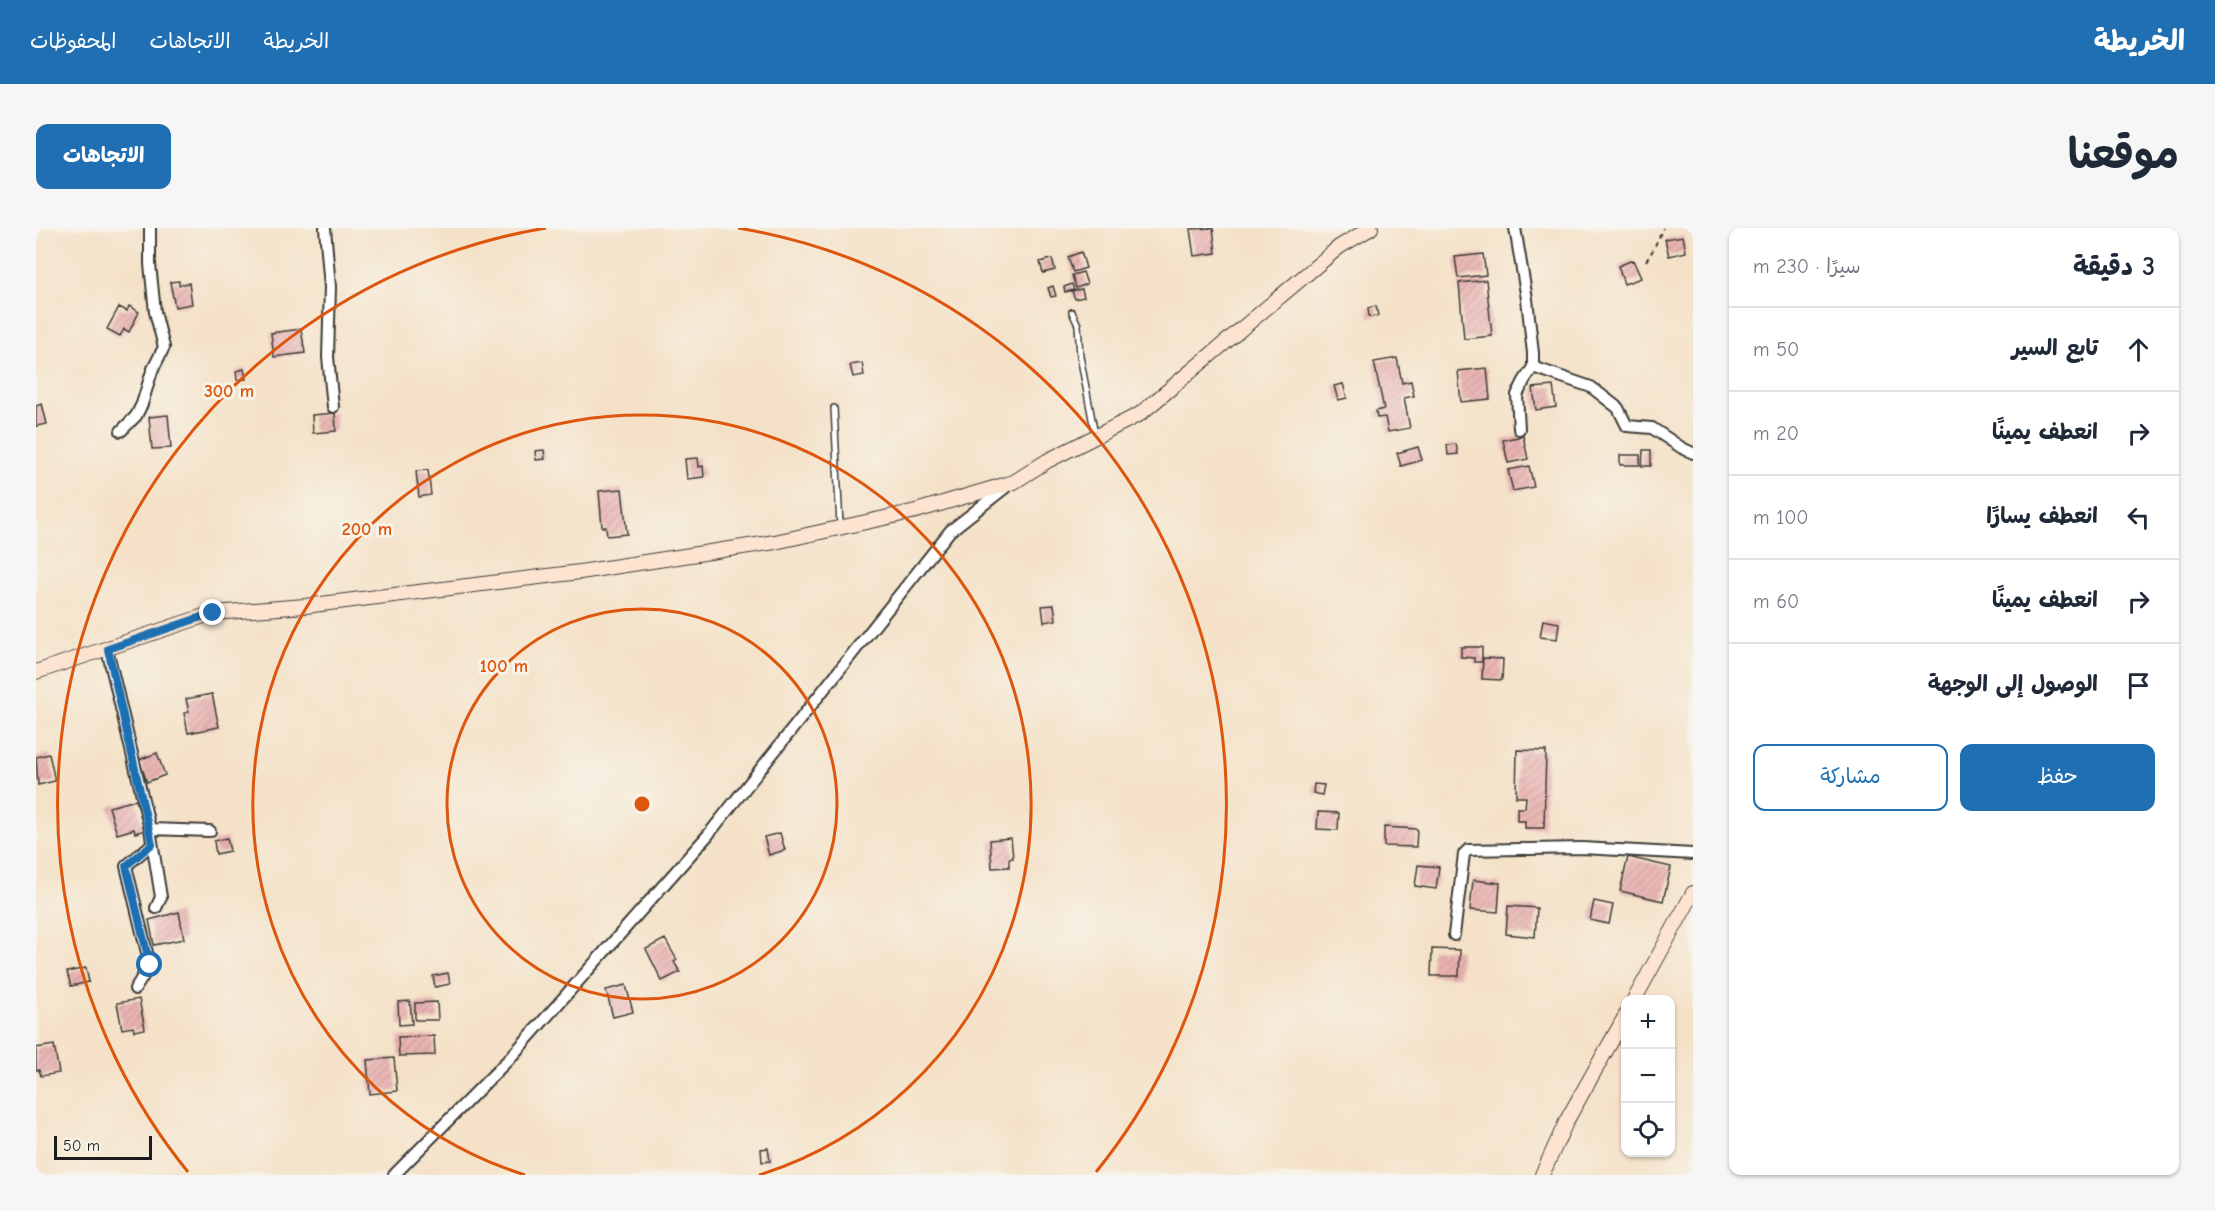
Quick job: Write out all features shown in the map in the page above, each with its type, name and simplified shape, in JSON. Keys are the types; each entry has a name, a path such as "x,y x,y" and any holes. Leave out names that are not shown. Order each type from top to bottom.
{"street":[{"path":"121,431 136,416 152,371 164,347 155,312 150,264 150,228"},
{"path":"325,228 330,287 328,357 333,406"},
{"path":"394,1175 511,1057 708,835 950,531 1014,482 1047,461 1140,414 1339,247 1371,228"},
{"path":"1515,228 1531,332 1533,367 1517,395 1519,429"},
{"path":"1533,367 1591,387 1618,408 1627,426 1652,428 1693,453"},
{"path":"36,672 213,613 305,606 580,572 775,542 916,512 1014,482"},
{"path":"108,649 150,829 161,897 156,908"},
{"path":"150,829 210,831"},
{"path":"135,989 150,965 126,866 152,844"},
{"path":"1454,935 1464,854 1468,850 1582,848 1693,854"},
{"path":"1636,995 1693,893"},
{"path":"1542,1175 1567,1120 1621,1024"}],"lane":[{"path":"1072,312 1078,325 1080,356 1096,436"},
{"path":"834,408 840,528"}],"path":[{"path":"1646,261 1663,228"}],"building":[{"path":"1213,228 1216,253 1194,256 1190,229"},
{"path":"1683,236 1686,252 1669,256 1665,239"},
{"path":"1081,252 1086,268 1073,272 1068,257"},
{"path":"1483,254 1486,275 1458,278 1455,257"},
{"path":"1052,259 1055,270 1043,273 1040,262"},
{"path":"1633,260 1641,278 1624,284 1618,266"},
{"path":"1083,272 1087,284 1076,288 1072,275"},
{"path":"1486,280 1492,336 1464,339 1459,283"},
{"path":"179,281 179,285 189,283 192,304 175,307 170,282"},
{"path":"1072,284 1074,290 1065,292 1064,287"},
{"path":"1053,286 1056,296 1051,297 1048,288"},
{"path":"1082,289 1084,297 1075,299 1072,291"},
{"path":"129,306 139,312 129,332 124,329 120,336 107,329 119,307 127,311"},
{"path":"1376,306 1378,316 1369,317 1368,308"},
{"path":"301,329 305,353 274,357 271,333"},
{"path":"1397,358 1402,383 1411,381 1414,396 1404,398 1410,428 1388,432 1385,417 1377,418 1376,411 1384,409 1374,362"},
{"path":"862,363 864,375 853,377 850,365"},
{"path":"1487,368 1490,399 1461,402 1458,371"},
{"path":"244,369 246,379 237,380 236,371"},
{"path":"1343,384 1347,398 1338,400 1334,386"},
{"path":"1553,386 1556,407 1536,410 1533,388"},
{"path":"42,404 47,424 36,426 36,406"},
{"path":"335,413 336,431 313,433 312,415"},
{"path":"168,415 171,448 152,449 149,417"},
{"path":"1523,436 1528,459 1508,463 1503,440"},
{"path":"1456,444 1458,454 1448,455 1447,445"},
{"path":"1418,447 1422,460 1401,466 1397,453"},
{"path":"544,450 545,459 536,460 535,451"},
{"path":"1643,450 1651,450 1651,466 1642,466"},
{"path":"1620,455 1640,455 1640,465 1620,465"},
{"path":"698,458 699,467 703,466 704,477 687,479 685,459"},
{"path":"1529,466 1534,487 1513,491 1508,470"},
{"path":"428,470 431,495 419,497 416,471"},
{"path":"622,489 627,534 607,536 606,527 602,527 599,491"},
{"path":"1054,605 1056,620 1044,622 1042,606"},
{"path":"1543,620 1559,623 1557,639 1540,637"},
{"path":"1461,647 1482,647 1482,662 1474,662 1474,658 1461,657"},
{"path":"1483,658 1503,659 1502,680 1482,679"},
{"path":"212,694 219,727 188,733 184,713 189,712 186,699"},
{"path":"1517,750 1546,751 1544,828 1525,828 1525,821 1517,821 1517,808 1525,808 1526,797 1516,797"},
{"path":"157,753 165,775 147,782 139,760"},
{"path":"49,754 55,781 38,785 36,757"},
{"path":"1314,784 1324,785 1322,795 1313,793"},
{"path":"136,800 145,830 135,833 134,829 117,834 109,807"},
{"path":"1318,812 1339,813 1338,830 1317,829"},
{"path":"1384,827 1417,829 1416,847 1384,846"},
{"path":"780,833 785,850 769,855 764,837"},
{"path":"227,838 230,851 216,854 214,841"},
{"path":"1011,838 1013,858 1009,859 1009,867 992,868 990,840"},
{"path":"1628,857 1671,867 1663,901 1620,891"},
{"path":"1418,865 1439,867 1436,889 1415,886"},
{"path":"1473,880 1500,883 1498,912 1470,910"},
{"path":"1594,901 1613,905 1609,924 1590,920"},
{"path":"1508,906 1537,908 1535,937 1506,934"},
{"path":"179,912 184,939 154,945 149,920"},
{"path":"665,939 677,960 674,962 680,972 662,981 646,949"},
{"path":"1432,949 1460,950 1459,976 1431,976"},
{"path":"86,968 89,982 71,986 67,972"},
{"path":"448,973 450,984 435,987 433,976"},
{"path":"626,985 633,1012 613,1017 606,990"},
{"path":"139,999 145,1029 134,1031 133,1027 122,1029 117,1003"},
{"path":"410,1001 412,1024 399,1025 398,1002"},
{"path":"437,1002 438,1020 415,1020 415,1003"},
{"path":"434,1036 435,1055 399,1056 398,1037"},
{"path":"54,1045 59,1073 41,1076 39,1070 36,1070 36,1048"},
{"path":"394,1058 397,1091 370,1094 367,1060"},
{"path":"768,1148 770,1161 762,1162 761,1149"}],"route":[{"path":"150,965 126,866 152,844 108,649 213,613"}]}
